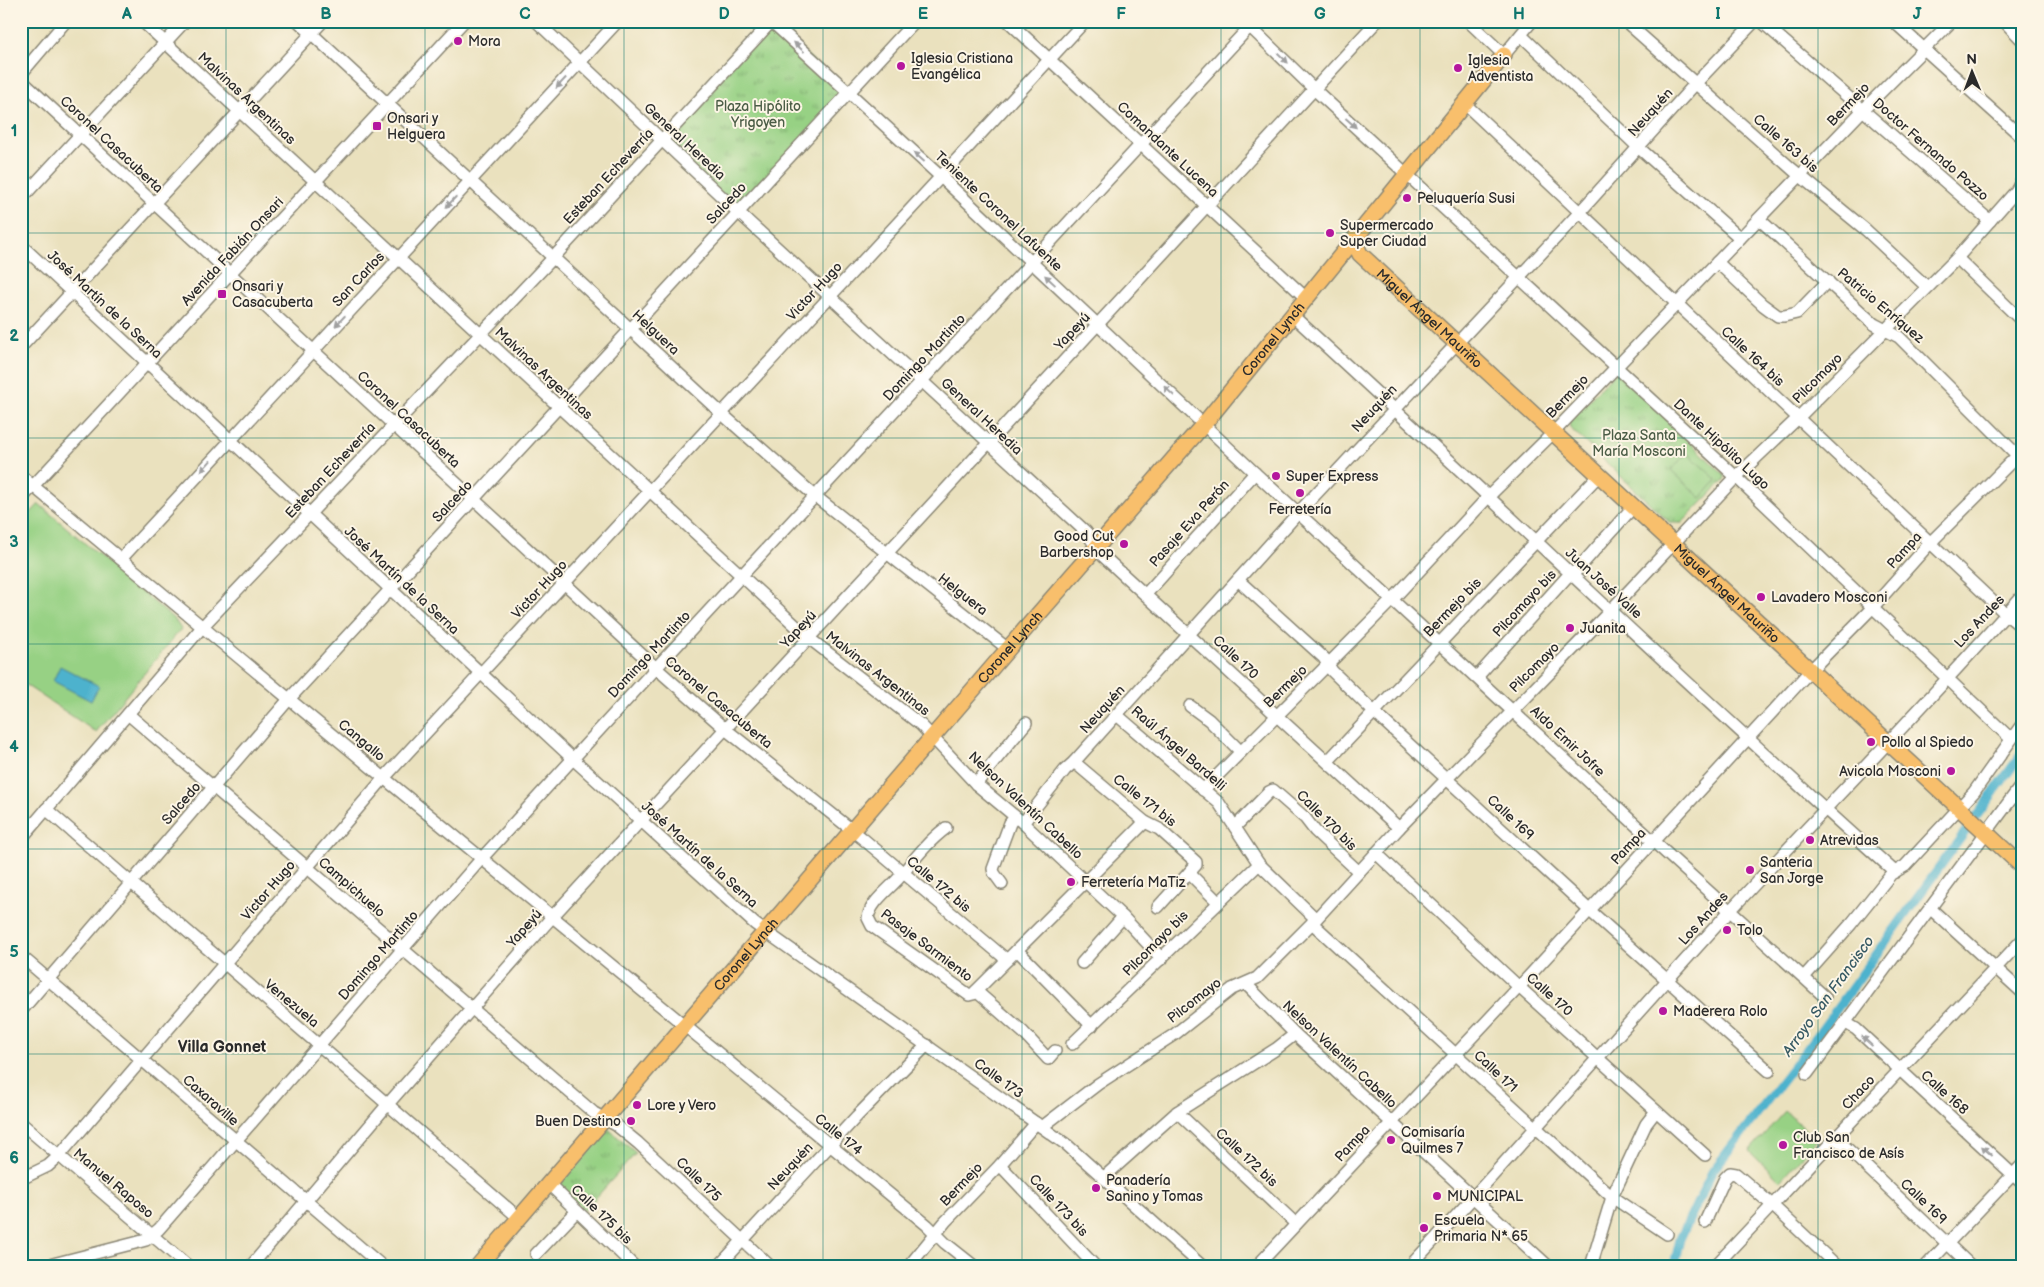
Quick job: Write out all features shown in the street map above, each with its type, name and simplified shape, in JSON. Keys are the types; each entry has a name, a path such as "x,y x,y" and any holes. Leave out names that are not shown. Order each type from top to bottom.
{"main road":[{"name":"Coronel Lynch","path":"478,1266 1008,649 1098,548 1204,424 1504,56"},
{"name":"Miguel Ángel Mauriño","path":"1354,240 1360,254 1460,339 1962,806 2023,855"},
{"name":"Miguel Ángel Mauriño","path":"1557,429 1634,506 1676,540"},
{"name":"Miguel Ángel Mauriño","path":"1987,828 2023,867"}],"street":[{"name":"Malvinas Argentinas","path":"142,21 810,639 921,725 933,738"},
{"path":"21,198 185,21"},
{"name":"Helguera","path":"298,21 470,182 814,496 1008,649"},
{"path":"21,347 323,21"},
{"name":"Avenida Fabián Onsari","path":"21,499 316,183 464,21"},
{"name":"General Heredia","path":"536,21 738,212 1086,532 1098,548"},
{"name":"San Carlos","path":"121,559 618,21"},
{"name":"Teniente Coronel Lafuente","path":"772,21 1204,424"},
{"name":"Esteban Echeverría","path":"21,839 203,626 553,258 772,21"},
{"name":"Salcedo","path":"21,1011 290,698 915,21"},
{"name":"Comandante Lucena","path":"1008,21 1306,299"},
{"name":"Victor Hugo","path":"21,1179 48,1166 59,1156 384,778 1085,21"},
{"name":"Yapeyú","path":"251,1266 388,1104 552,917 642,822 724,728 810,639 1316,90 1377,21"},
{"path":"1468,21 1504,56"},
{"name":"Coronel Lynch","path":"1504,56 1532,21"},
{"name":"Calle 163 bis","path":"1625,21 1695,84 1866,230 1927,287"},
{"name":"Neuquén","path":"1002,884 993,869 1010,823 1019,820 1074,762 1394,408 1579,213 1754,21"},
{"name":"Doctor Fernando Pozzo","path":"1761,21 1990,221"},
{"path":"1894,21 2023,138"},
{"name":"Bermejo","path":"1203,790 1393,599 1489,496 1557,429 1800,175 1952,21"},
{"path":"2004,21 2023,41"},
{"path":"21,74 62,23"},
{"name":"Dante Hipólito Lugo","path":"1250,23 1316,90 1736,477 2011,739"},
{"name":"Domingo Martinto","path":"45,1266 70,1263 135,1243 152,1235 236,1142 482,858 814,496 1141,145 1250,23"},
{"path":"1521,35 1638,148 1740,238"},
{"name":"Coronel Casacuberta","path":"21,80 656,668 724,728 852,830"},
{"name":"Calle 164 bis","path":"1465,104 1797,419 2023,628"},
{"name":"Pilcomayo","path":"1039,1125 1175,1034 1232,989 1257,978 1314,921 1399,828 1611,610 1736,477 1797,419 1957,258 2020,186"},
{"name":"Patricio Enríquez","path":"1759,219 1874,324 1899,337 2021,455"},
{"name":"José Martín de la Serna","path":"21,245 573,759 754,924 766,932"},
{"path":"1957,258 2023,322"},
{"path":"1717,262 1763,305 1778,316 1797,313 1828,281"},
{"name":"Juan José Valle","path":"1293,316 1489,496 1571,575 1895,872"},
{"name":"Aldo Emir Jofre","path":"1204,424 1653,841 1825,997"},
{"name":"Pampa","path":"1257,1266 1519,987 1813,668 1872,608 1930,543 2021,455"},
{"name":"Pasaje Eva Perón","path":"1146,594 1255,473"},
{"name":"Bermejo bis","path":"1328,761 1600,474"},
{"name":"Cangallo","path":"21,476 685,1027"},
{"name":"Pilcomayo bis","path":"1477,676 1634,506"},
{"name":"Calle 170","path":"1098,548 1103,556 1399,828"},
{"name":"Calle 169","path":"1238,580 1324,658 1332,671 1374,712 1588,910 1769,1071"},
{"name":"Los Andes","path":"1410,1266 1730,912 2023,595"},
{"path":"1190,706 1209,720 1241,752"},
{"name":"Campichuelo","path":"128,714 402,950 594,1113 604,1119"},
{"name":"Raúl Ángel Bardelli","path":"1117,714 1219,804 1259,864 1314,921"},
{"path":"976,784 1026,723"},
{"path":"1804,977 1895,872 1912,859 1977,789 2023,723"},
{"name":"Nelson Valentín Cabello","path":"933,738 976,784 1019,820 1124,917 1162,959"},
{"name":"Calle 171 bis","path":"1074,762 1145,822 1159,829 1196,862 1196,865 1189,873"},
{"path":"1807,1074 1931,909 1987,828 2023,783"},
{"name":"Calle 170 bis","path":"1235,827 1273,790 1305,818 1315,831 1358,872"},
{"name":"Venezuela","path":"46,809 224,965 519,1218"},
{"path":"973,993 1145,822"},
{"path":"902,873 933,838 946,828"},
{"name":"Calle 172 bis","path":"852,830 1007,960"},
{"name":"Calle 170","path":"1376,853 1519,987 1705,1155"},
{"name":"Pilcomayo bis","path":"1072,1044 1259,864"},
{"name":"Pasaje Sarmiento","path":"902,873 871,909 868,918 872,926 973,993 1023,1032 1048,1059 1055,1051"},
{"path":"1158,907 1189,873 1218,902"},
{"path":"1931,909 2023,993"},
{"path":"1082,963 1124,917"},
{"name":"Calle 171","path":"1314,921 1612,1197 1667,1234"},
{"name":"Calle 173","path":"766,932 1067,1146 1202,1266"},
{"name":"Chaco","path":"1715,1266 2023,939"},
{"path":"1017,950 1092,1026"},
{"name":"Caxaraville","path":"21,956 382,1266"},
{"name":"Nelson Valentín Cabello","path":"1246,984 1295,1034 1548,1266"},
{"name":"Calle 168","path":"1846,1023 2023,1184"},
{"name":"Calle 174","path":"685,1027 974,1266"},
{"path":"1104,1178 1177,1112 1276,1049 1295,1034"},
{"name":"Neuquén","path":"719,1266 927,1045"},
{"path":"1591,1266 1612,1197 1646,1124 1656,1110"},
{"name":"Calle 172 bis","path":"1177,1112 1296,1224"},
{"name":"Calle 175","path":"604,1119 616,1125 638,1143 770,1266"},
{"name":"Manuel Raposo","path":"21,1123 188,1266"},
{"name":"Bermejo","path":"908,1266 1039,1125"},
{"name":"Calle 169","path":"1836,1138 1971,1266"},
{"path":"1926,1266 2023,1164"},
{"name":"Calle 173 bis","path":"1000,1165 1095,1266"},
{"path":"1705,1222 1725,1178 1730,1173 1740,1176 1837,1266"},
{"name":"Calle 175 bis","path":"548,1184 634,1266"},
{"path":"536,1254 577,1211"}],"green space":[{"name":"Plaza Hipólito Yrigoyen","path":"772,22 849,94 738,212 663,140"},
{"name":"Plaza Santa María Mosconi","path":"1619,373 1725,476 1724,480 1682,523 1670,523 1570,428 1569,422 1613,374"},
{"path":"1687,453 1717,480 1701,498 1671,470"},
{"path":"39,504 175,620 181,629 96,732 21,682 21,523"},
{"name":"Club San Francisco de Asís","path":"1785,1111 1817,1140 1780,1181 1749,1151"},
{"path":"605,1126 636,1153 584,1211 559,1186 561,1179"}],"water":[{"path":"60,666 99,686 91,701 53,681"}],"waterway":[{"name":"Arroyo San Francisco","path":"1674,1266 1680,1239 1712,1172 1823,1028 2023,752"}],"place":[{"name":"Mora","path":"458,41"},
{"name":"Iglesia Cristiana Evangélica","path":"901,66"},
{"name":"Iglesia Adventista","path":"1458,68"},
{"name":"Onsari y Helguera","path":"377,126"},
{"name":"Peluquería Susi","path":"1407,198"},
{"name":"Supermercado Super Ciudad","path":"1330,233"},
{"name":"Onsari y Casacuberta","path":"222,294"},
{"name":"Super Express","path":"1276,476"},
{"name":"Ferretería","path":"1300,493"},
{"name":"Good Cut Barbershop","path":"1124,544"},
{"name":"Lavadero Mosconi","path":"1761,597"},
{"name":"Juanita","path":"1570,628"},
{"name":"Pollo al Spiedo","path":"1871,742"},
{"name":"Avicola Mosconi","path":"1951,771"},
{"name":"Atrevidas","path":"1810,840"},
{"name":"Santeria San Jorge","path":"1750,870"},
{"name":"Ferretería MaTiz","path":"1071,882"},
{"name":"Tolo","path":"1727,930"},
{"name":"Maderera Rolo","path":"1663,1011"},
{"name":"Lore y Vero","path":"637,1105"},
{"name":"Buen Destino","path":"631,1121"},
{"name":"Comisaría Quilmes 7","path":"1391,1140"},
{"name":"Club San Francisco de Asís","path":"1783,1145"},
{"name":"Panadería Sanino y Tomas","path":"1096,1188"},
{"name":"MUNICIPAL","path":"1437,1196"},
{"name":"Escuela Primaria N* 65","path":"1424,1228"}],"district":[{"name":"Villa Gonnet","path":"222,1046"}]}
